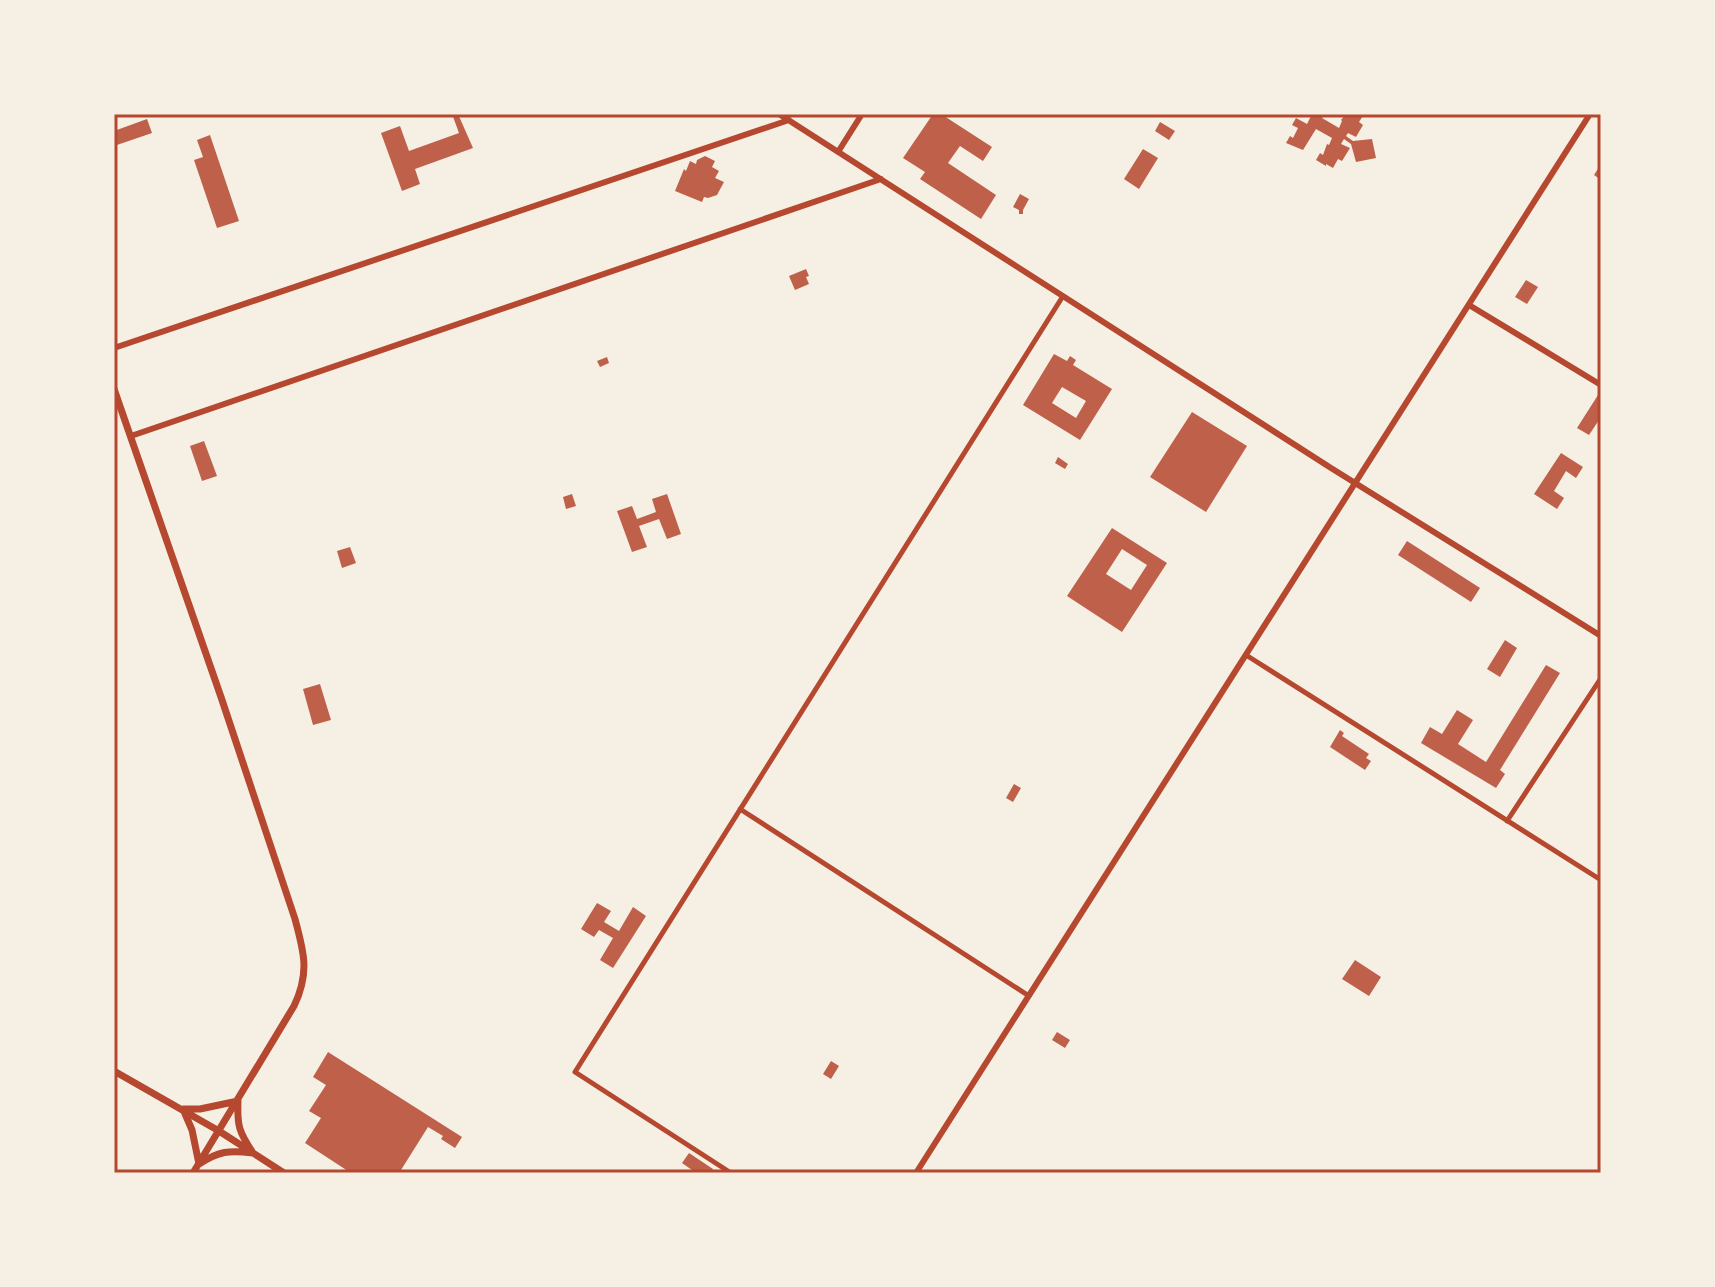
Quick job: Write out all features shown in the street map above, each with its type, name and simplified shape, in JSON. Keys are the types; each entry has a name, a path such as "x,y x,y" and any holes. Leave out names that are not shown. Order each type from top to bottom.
{"main road":[{"path":"114,389 295,919 305,969 300,994 193,1173"},
{"path":"114,1071 183,1109 284,1173"},
{"path":"183,1109 200,1109 238,1101"},
{"path":"238,1101 241,1135 253,1153"},
{"path":"183,1109 192,1130 199,1164"},
{"path":"199,1164 215,1154 233,1150 253,1153"}],"street":[{"path":"779,114 1601,636"},
{"path":"838,152 862,114"},
{"path":"916,1173 1590,114"},
{"path":"114,348 789,120"},
{"path":"131,436 881,179"},
{"path":"731,1173 575,1072 1064,295"},
{"path":"1469,305 1601,385"},
{"path":"1246,655 1601,880"},
{"path":"1507,821 1601,678"},
{"path":"740,809 1029,996"}],"building":[{"path":"452,114 458,114 473,148 415,169 420,184 402,191 381,133 400,126 409,151 459,133"},
{"path":"933,114 941,114 992,147 983,161 960,146 948,163 996,195 981,219 920,179 925,172 903,158"},
{"path":"1312,114 1324,114 1322,118 1339,128 1346,114 1364,114 1359,122 1363,125 1356,137 1348,133 1346,136 1353,141 1372,139 1376,158 1356,162 1351,144 1344,139 1341,144 1350,148 1342,161 1338,159 1333,168 1326,166 1316,160 1320,153 1323,155 1332,138 1316,129 1303,150 1286,143 1298,128 1292,125 1296,118 1307,124"},
{"path":"147,119 152,133 114,146 114,131"},
{"path":"1160,122 1175,131 1169,140 1155,131"},
{"path":"210,135 239,221 217,228 194,160 203,157 197,140"},
{"path":"1143,149 1158,158 1139,189 1124,179"},
{"path":"705,156 715,161 712,167 719,171 715,178 724,182 717,195 704,197 702,202 675,191 690,161 696,164"},
{"path":"1601,164 1601,180 1594,175"},
{"path":"1020,194 1029,199 1023,214 1013,207"},
{"path":"806,269 809,284 795,290 789,276"},
{"path":"1526,280 1538,287 1527,304 1515,297"},
{"path":"1054,354 1067,361 1070,356 1076,360 1073,365 1112,389 1080,440 1023,405","holes":["1062,387 1086,401 1076,418 1052,403"]},
{"path":"607,357 609,363 600,367 597,361"},
{"path":"1598,395 1601,397 1601,417 1589,435 1577,428"},
{"path":"1192,412 1247,446 1206,512 1150,477"},
{"path":"204,441 217,476 202,481 190,446"},
{"path":"1561,453 1583,467 1576,478 1566,471 1554,491 1564,498 1557,509 1534,494"},
{"path":"1058,457 1068,464 1065,469 1055,463"},
{"path":"572,494 576,506 566,509 563,497"},
{"path":"667,494 681,534 667,539 659,519 639,526 647,547 632,552 617,511 632,506 637,519 656,512 652,499"},
{"path":"1112,528 1167,563 1122,632 1067,596","holes":["1122,549 1147,565 1131,590 1106,574"]},
{"path":"1407,541 1480,588 1471,602 1398,555"},
{"path":"350,547 356,563 342,568 337,551"},
{"path":"1505,640 1517,648 1500,677 1487,669"},
{"path":"1546,665 1560,673 1500,770 1505,774 1496,788 1421,743 1430,727 1442,734 1457,710 1473,720 1458,744 1486,762"},
{"path":"320,684 331,720 313,725 303,689"},
{"path":"1340,730 1344,733 1342,736 1369,754 1366,758 1371,761 1365,770 1330,747"},
{"path":"1014,784 1021,788 1013,802 1006,798"},
{"path":"597,903 611,911 604,922 619,931 633,907 646,916 613,968 600,960 613,938 599,930 594,937 581,929"},
{"path":"1355,960 1381,977 1369,996 1342,979"},
{"path":"1057,1032 1070,1040 1065,1048 1052,1040"},
{"path":"328,1052 462,1137 455,1148 428,1127 401,1170 407,1173 351,1173 305,1143 321,1118 309,1111 326,1085 313,1077"},
{"path":"831,1061 839,1066 831,1079 823,1074"},
{"path":"689,1153 713,1169 711,1173 690,1173 692,1170 682,1163"}]}
